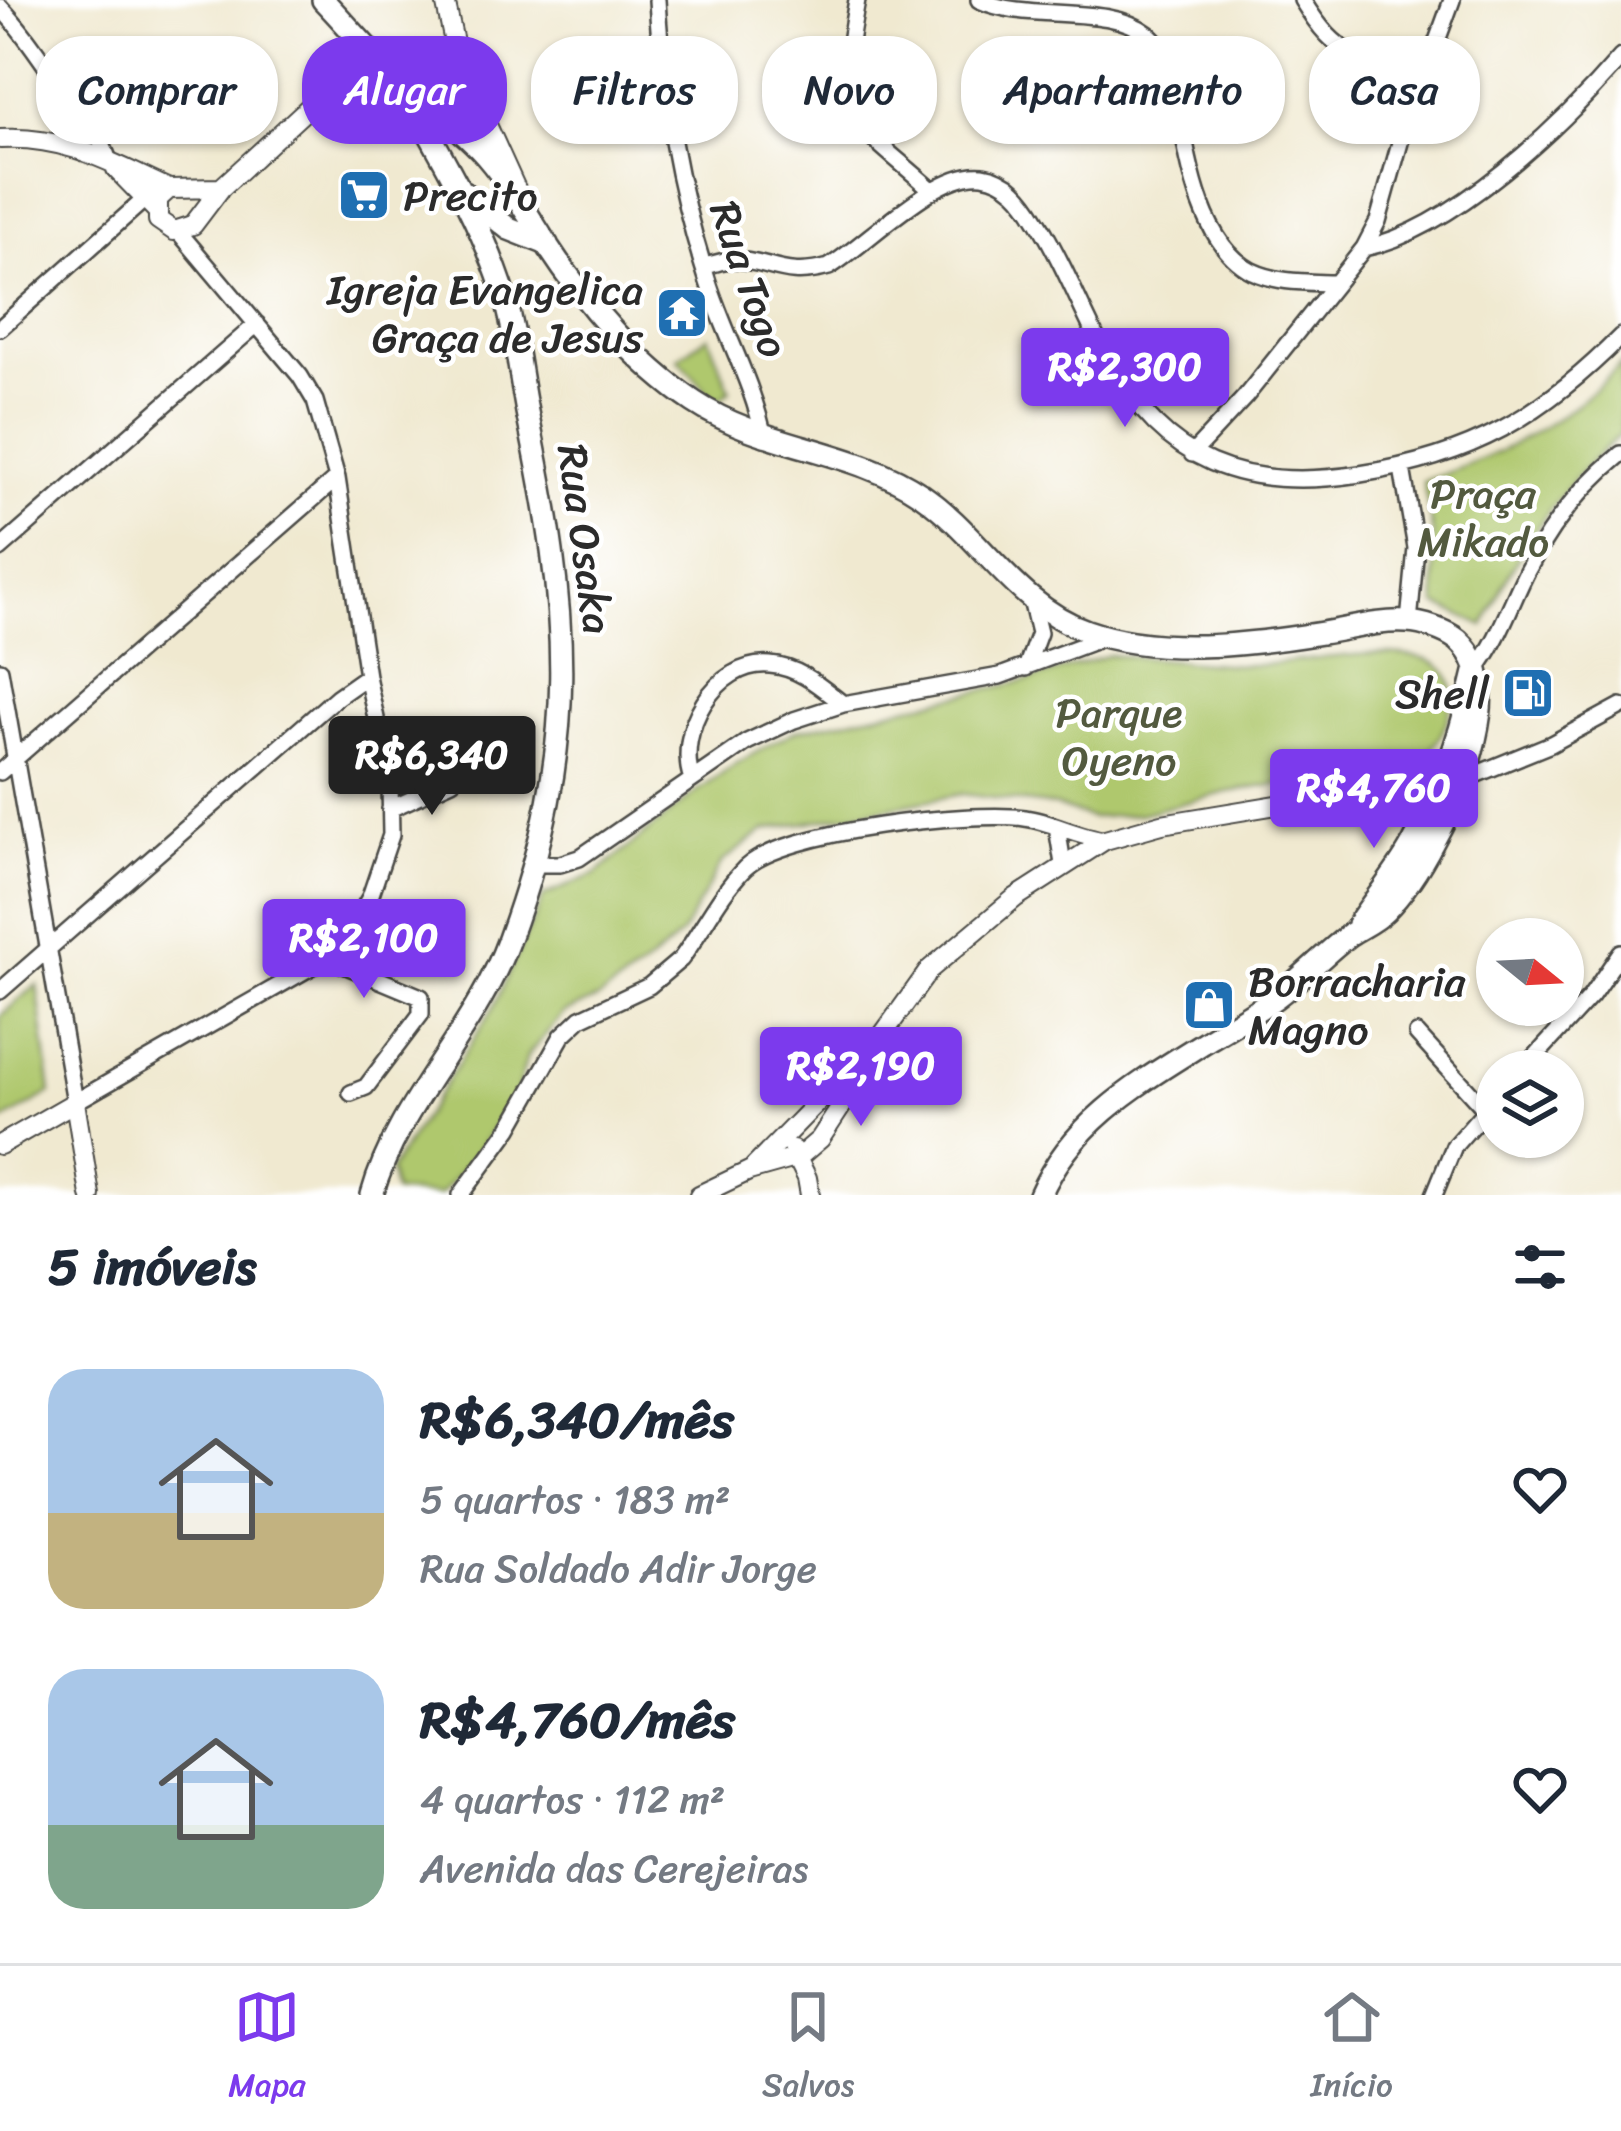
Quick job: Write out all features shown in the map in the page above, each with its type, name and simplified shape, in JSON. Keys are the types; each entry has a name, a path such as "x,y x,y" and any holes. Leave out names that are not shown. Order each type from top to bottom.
{"main road":[{"path":"323,0 356,36"},
{"path":"436,144 458,183 501,286"},
{"path":"451,144 458,183 508,229 547,244"},
{"path":"472,144 518,197 547,244 614,330 689,399 764,438 857,465 915,491 963,531 1031,600 1061,621 1105,637 1163,644 1235,644 1409,622 1459,641 1475,670 1483,704 1451,778 1411,848 1351,934 1276,997 1101,1110 1062,1154 1040,1195"},
{"path":"501,286 508,229 518,197"},
{"name":"Rua Osaka","path":"372,1195 388,1150 482,998 508,943 534,864 562,718 561,602 548,507 501,286"}],"street":[{"path":"445,0 453,36"},
{"name":"Rua Togo","path":"657,0 667,126 704,266 756,398 764,438"},
{"path":"856,0 844,73 849,112 868,137 932,190"},
{"path":"979,0 1040,14 1121,21 1151,36 1165,58 1199,193 1223,245 1254,272 1301,283 1333,283"},
{"path":"1302,0 1326,36"},
{"path":"1438,36 1452,0"},
{"path":"0,7 36,46"},
{"path":"1364,248 1396,242 1424,228 1503,172 1621,57"},
{"path":"163,194 162,226 188,229 221,188 302,114"},
{"path":"0,139 36,141"},
{"path":"66,144 109,161 163,194 199,204 197,219"},
{"path":"103,144 109,161"},
{"path":"498,144 518,197"},
{"path":"1192,454 1245,397 1364,248 1378,221 1402,144"},
{"path":"704,266 734,260 778,272 813,272 829,267 932,190 968,174 1000,179 1045,232 1106,357 1161,431 1192,454 1232,472 1289,481 1402,468 1450,455 1541,406 1621,336"},
{"path":"0,328 163,194 221,188"},
{"path":"0,1145 327,958 350,932 370,897 391,835 390,784 337,478 315,401 283,353 178,231"},
{"path":"0,550 257,324"},
{"path":"1475,670 1494,643 1550,532 1575,499 1621,454"},
{"path":"1402,468 1416,548 1409,622"},
{"path":"0,772 337,478"},
{"path":"1026,668 1039,633 1031,600"},
{"path":"534,864 579,858 766,732 843,704 1026,668 1105,637"},
{"path":"692,779 687,750 700,707 721,683 753,666 790,669 843,704"},
{"path":"0,670 90,1195"},
{"path":"0,991 337,697 368,676"},
{"path":"749,1171 862,1062 930,969 1015,898 1105,840 1162,824 1451,778 1551,744 1621,706"},
{"path":"390,809 452,781"},
{"path":"461,1195 510,1128 562,1036 581,1018 633,996 667,971 754,862 769,853 884,826 1000,816 1105,840"},
{"path":"1057,827 1064,864"},
{"path":"1542,1050 1591,997 1621,952"},
{"path":"327,958 421,998 421,1014 366,1088 351,1094"},
{"path":"1417,1034 1476,1089"},
{"path":"699,1195 749,1171 799,1157 838,1114 858,1081 862,1062"},
{"path":"1434,1195 1454,1147 1476,1121"},
{"path":"784,1139 799,1157 809,1195"}],"green space":[{"path":"708,336 730,390 720,399 713,398 678,358"},
{"name":"Praça Mikado","path":"1621,364 1621,434 1578,475 1541,522 1484,626 1436,604 1433,535 1423,481 1530,435 1578,403"},
{"name":"Parque Oyeno","path":"1109,655 1258,665 1406,655 1432,662 1449,676 1452,698 1442,733 1419,762 1228,792 1140,814 1091,818 1055,806 962,794 765,830 722,862 681,935 598,999 564,1013 527,1056 516,1095 440,1195 394,1192 390,1170 492,1010 544,896 596,874 737,763 795,731 1030,680"},
{"path":"37,985 51,1093 0,1123 0,1016"}],"place":[{"name":"Precito","path":"364,195"},
{"name":"Igreja Evangelica Graça de Jesus","path":"682,313"},
{"name":"Shell","path":"1528,693"},
{"name":"Borracharia Magno","path":"1209,1005"}]}
